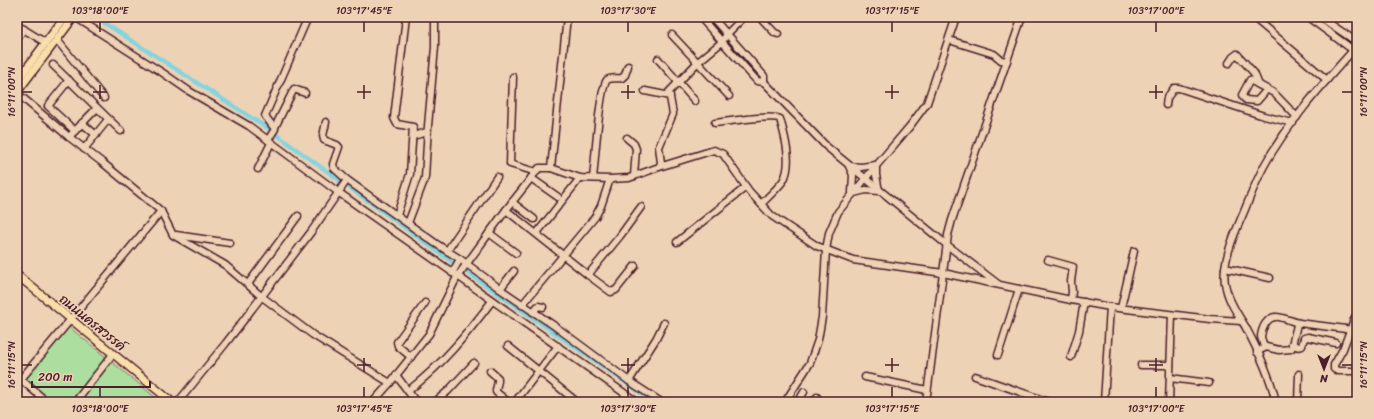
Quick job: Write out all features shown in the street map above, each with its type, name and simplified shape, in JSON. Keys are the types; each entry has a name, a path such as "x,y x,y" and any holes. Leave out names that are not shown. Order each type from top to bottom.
{"main road":[{"path":"17,81 65,17"},
{"path":"17,92 74,17"},
{"name":"ถนนนครสวรรค์","path":"17,275 172,402"}],"street":[{"path":"74,17 164,73 189,91 249,126 455,275 637,402"},
{"path":"275,128 265,116 308,17"},
{"path":"397,215 410,174 413,136 413,127 397,124 394,118 406,17"},
{"path":"408,223 424,183 427,132 436,47 435,17"},
{"path":"551,168 567,17"},
{"path":"700,17 757,81 764,82 827,147 879,191 999,284"},
{"path":"712,17 764,76 764,82"},
{"path":"659,167 661,163 659,147 673,114 669,92 698,62 722,42 727,34 744,17"},
{"path":"760,17 775,33 778,34"},
{"path":"785,402 810,363 818,340 822,317 826,250 829,233 838,212 864,179 910,126 926,103 956,17"},
{"path":"926,402 947,245 952,220 1004,60 1022,17"},
{"path":"1253,17 1327,80"},
{"path":"1276,402 1269,378 1225,287 1225,268 1235,233 1264,166 1293,122 1355,48 1308,17"},
{"path":"1320,17 1357,42"},
{"path":"17,25 46,43"},
{"path":"17,39 24,29"},
{"path":"672,35 729,96"},
{"path":"57,40 104,98"},
{"path":"949,40 994,54 1004,60"},
{"path":"1229,63 1235,54 1240,57 1254,73 1260,85"},
{"path":"658,59 695,101"},
{"path":"53,65 121,131"},
{"path":"593,178 601,97 608,79 622,78 625,75 628,66"},
{"path":"513,77 510,164 536,172"},
{"path":"69,80 48,106 75,130"},
{"path":"1264,93 1257,101 1246,100 1242,95 1250,80 1274,93 1297,117"},
{"path":"1166,105 1167,98 1174,88 1179,88 1264,116 1293,122"},
{"path":"258,168 269,140 294,89 305,93"},
{"path":"645,91 670,96"},
{"path":"17,92 69,138 103,163 161,211 173,235 225,265 313,336 390,383"},
{"path":"69,138 97,108"},
{"path":"715,123 764,117 778,117 780,119 788,160 788,168 783,180 761,204"},
{"path":"84,149 106,122"},
{"path":"326,122 323,136 324,140 337,145 338,147 333,164 334,168 346,181 466,264 629,381 653,400 661,402"},
{"path":"82,123 96,135"},
{"path":"413,136 427,132"},
{"path":"627,138 634,144 636,149 634,176"},
{"path":"455,275 466,264 539,168 551,168 580,178 629,178 714,150 723,154 746,188 772,216 818,246 856,260 943,273 1110,307 1172,315 1241,321"},
{"path":"849,166 876,165"},
{"path":"876,165 879,191"},
{"path":"849,166 853,175 852,194"},
{"path":"447,251 497,177"},
{"path":"531,178 558,197"},
{"path":"536,234 580,178"},
{"path":"522,305 594,217 601,206 610,179"},
{"path":"178,402 262,296 315,226 346,181"},
{"path":"677,242 746,188"},
{"path":"852,194 860,191 879,191"},
{"path":"512,202 534,219"},
{"path":"588,275 620,236 641,207"},
{"path":"506,210 611,292 616,290 635,266"},
{"path":"47,402 19,378 161,211"},
{"path":"248,284 298,216"},
{"path":"489,233 516,253"},
{"path":"173,235 230,243"},
{"path":"1121,308 1134,251"},
{"path":"373,402 429,334 460,260"},
{"path":"1048,260 1073,267 1071,300"},
{"path":"1225,268 1245,271 1270,278"},
{"path":"500,289 514,271"},
{"path":"998,355 1019,289"},
{"path":"408,391 434,370 452,351 492,301"},
{"path":"1071,357 1079,331 1084,302"},
{"path":"411,357 398,346 397,342 425,303"},
{"path":"533,312 538,306 543,307"},
{"path":"1104,402 1110,307"},
{"path":"1169,402 1172,315"},
{"path":"1264,348 1264,344 1261,339 1264,325 1277,317 1299,323 1346,328"},
{"path":"1355,317 1343,349 1334,365 1334,369 1338,371 1357,371"},
{"path":"629,381 656,339 664,323"},
{"path":"1257,352 1266,347 1279,350 1291,349 1297,324 1299,323"},
{"path":"1292,344 1300,347 1302,346 1304,338 1308,337 1336,343"},
{"path":"508,346 577,402"},
{"path":"515,402 558,346"},
{"path":"75,402 113,354"},
{"path":"436,402 474,363"},
{"path":"1141,365 1170,365"},
{"path":"490,371 498,378 496,392 508,402"},
{"path":"1298,402 1299,374"},
{"path":"396,375 416,402"},
{"path":"865,376 927,390"},
{"path":"975,376 1049,402"},
{"path":"1170,378 1209,382"},
{"path":"798,402 804,392"},
{"path":"1027,402 1030,395"}],"green space":[{"path":"69,327 161,402 49,402 23,381"}],"waterway":[{"path":"95,17 266,127 452,262 654,402"}]}
